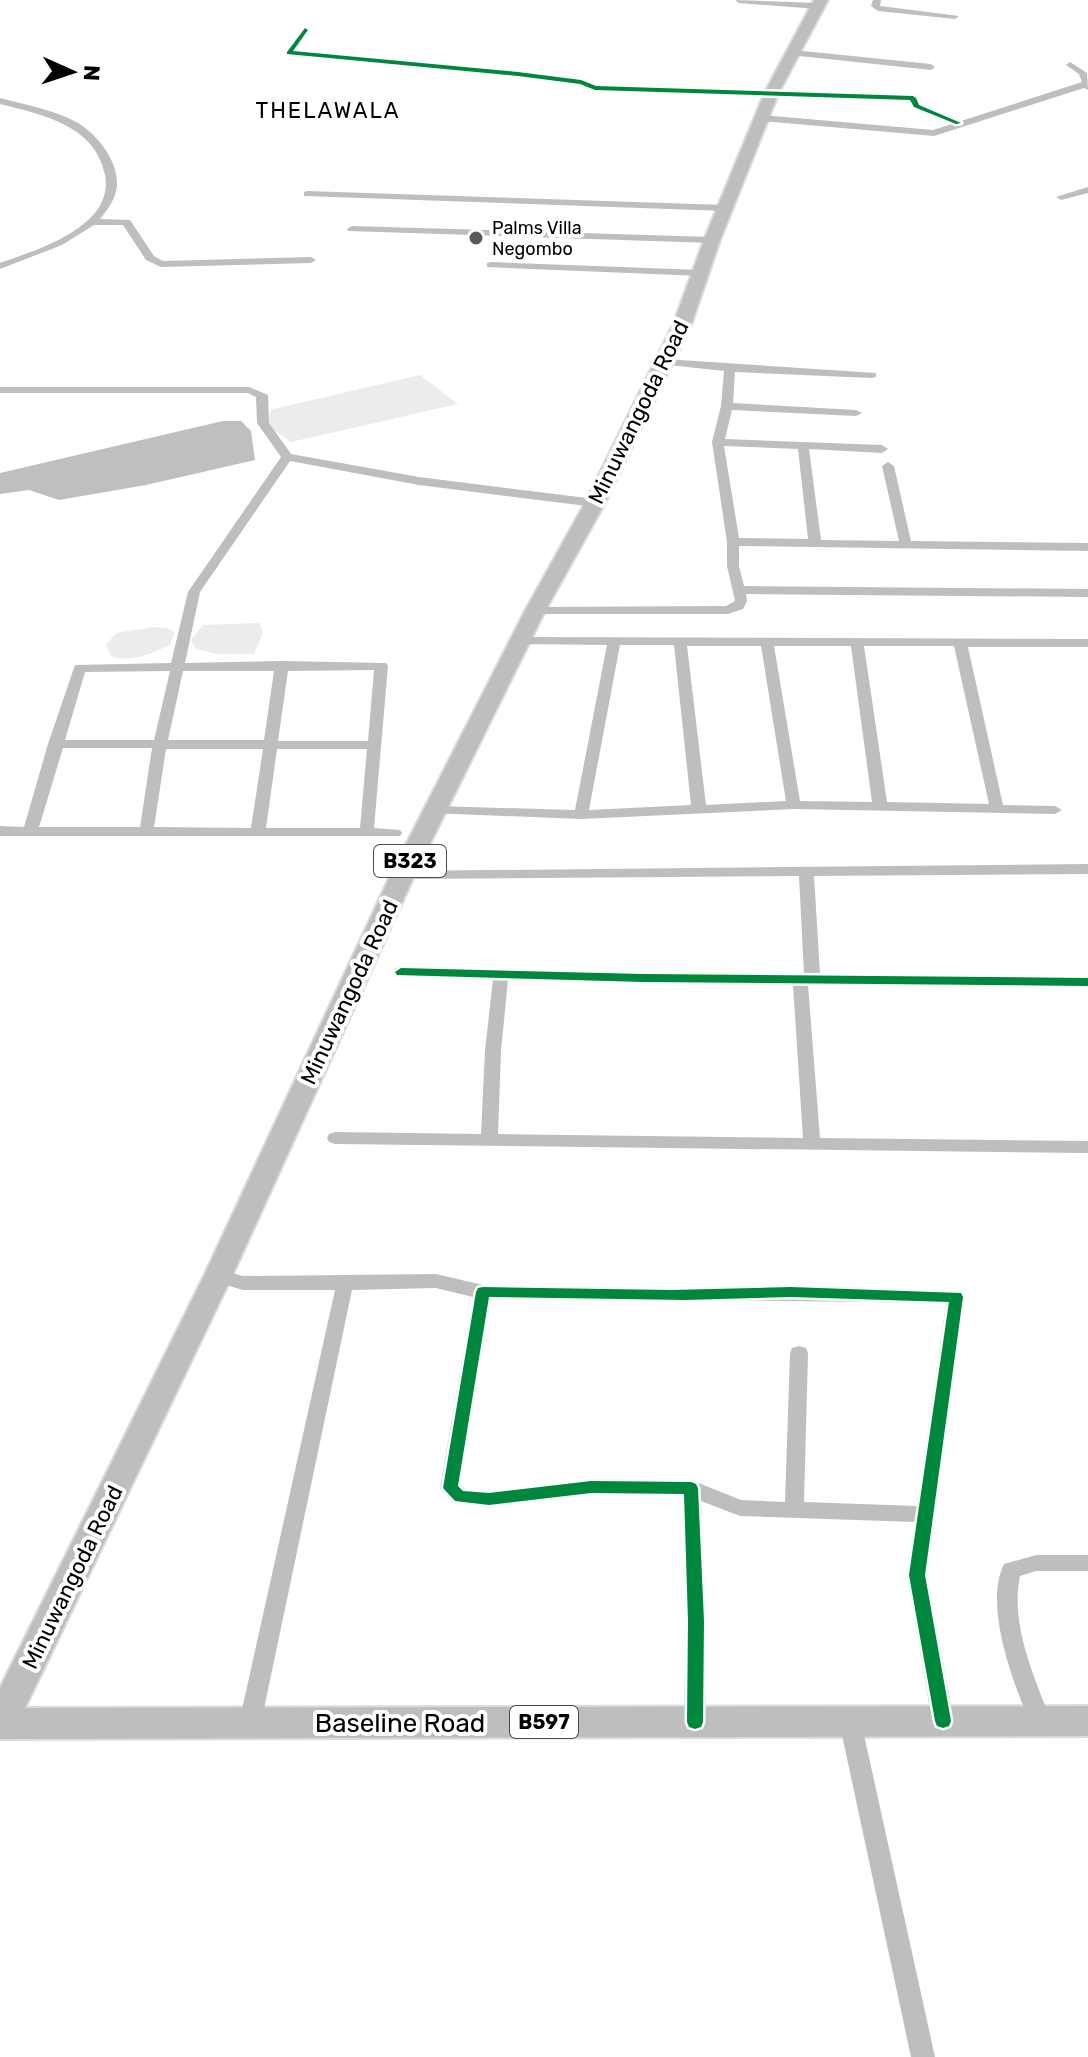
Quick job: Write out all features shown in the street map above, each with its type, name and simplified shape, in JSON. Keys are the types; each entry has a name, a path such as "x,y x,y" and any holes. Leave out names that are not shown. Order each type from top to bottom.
{"main road":[{"name":"Minuwangoda Road","path":"0,1724 218,1276 403,874 523,641 535,611 595,503 682,325 712,240 772,92 820,3"},
{"name":"Baseline Road","path":"0,1724 1088,1721"}],"street":[{"path":"739,0 820,3"},
{"path":"877,0 875,6 878,8 955,16"},
{"path":"305,30 289,53 518,74 581,82 595,88 913,98 916,106 958,123"},
{"path":"793,53 931,67"},
{"path":"762,118 934,133 958,123 1087,86 1083,73 1070,65"},
{"path":"0,101 74,124 100,145 114,178 107,203 93,222 49,249 0,266"},
{"path":"1061,197 1088,190"},
{"path":"307,194 725,208"},
{"path":"93,222 126,222 150,258 161,264 311,260"},
{"path":"352,229 712,240"},
{"path":"491,265 701,273"},
{"path":"664,362 872,375"},
{"path":"535,611 728,610 738,606 741,601 733,566 733,542 718,442 727,406 730,368"},
{"path":"0,390 249,390 262,395 263,423 287,457 419,481 595,503"},
{"path":"727,406 856,413"},
{"path":"718,442 882,449"},
{"path":"803,445 815,542"},
{"path":"146,833 160,744 194,592 287,457"},
{"path":"888,466 906,544"},
{"path":"733,542 1088,547"},
{"path":"739,590 1088,593"},
{"path":"523,641 1088,643"},
{"path":"857,641 880,807"},
{"path":"581,815 614,642"},
{"path":"680,642 699,810"},
{"path":"767,642 794,805"},
{"path":"960,642 997,808"},
{"path":"30,832 80,668 179,665 381,666 367,831"},
{"path":"258,831 282,665"},
{"path":"55,744 376,745"},
{"path":"435,810 581,815 794,805 1055,810"},
{"path":"0,831 395,833"},
{"path":"403,874 1088,869"},
{"path":"806,871 812,1144"},
{"path":"401,972 1088,982"},
{"path":"489,1141 493,1051 501,975"},
{"path":"335,1138 1088,1147"},
{"path":"218,1276 243,1283 436,1281 483,1292 686,1295"},
{"path":"250,1723 345,1283"},
{"path":"483,1292 450,1488 460,1497 489,1499 591,1487 691,1488 740,1508 927,1514"},
{"path":"605,1294 791,1292 956,1297 917,1575 943,1721"},
{"path":"794,1510 799,1353"},
{"path":"691,1488 696,1621 695,1722"},
{"path":"1040,1721 1017,1655 1006,1587 1011,1570 1036,1563 1088,1563"},
{"path":"850,1721 923,2057"}],"shaded area":[{"path":"420,375 458,404 291,442 267,425 274,409"},
{"path":"223,421 241,421 251,431 255,460 146,485 59,500 29,490 0,494 0,473"},
{"path":"259,623 263,633 254,654 217,654 196,649 191,640 203,625"},
{"path":"153,627 175,632 170,645 134,658 111,656 106,645 116,633"}],"cycle path":[{"path":"305,30 289,53 518,74 581,82 595,88 913,98 916,106 958,123"},
{"path":"401,972 644,978 1088,982"},
{"path":"686,1295 483,1292 450,1488 460,1497 489,1499 591,1487 691,1488 696,1621 695,1722"},
{"path":"673,1294 791,1292 956,1297 917,1575 943,1721"}],"place":[{"name":"Palms Villa Negombo","path":"476,238"}],"district":[{"name":"THELAWALA","path":"328,110"}]}
